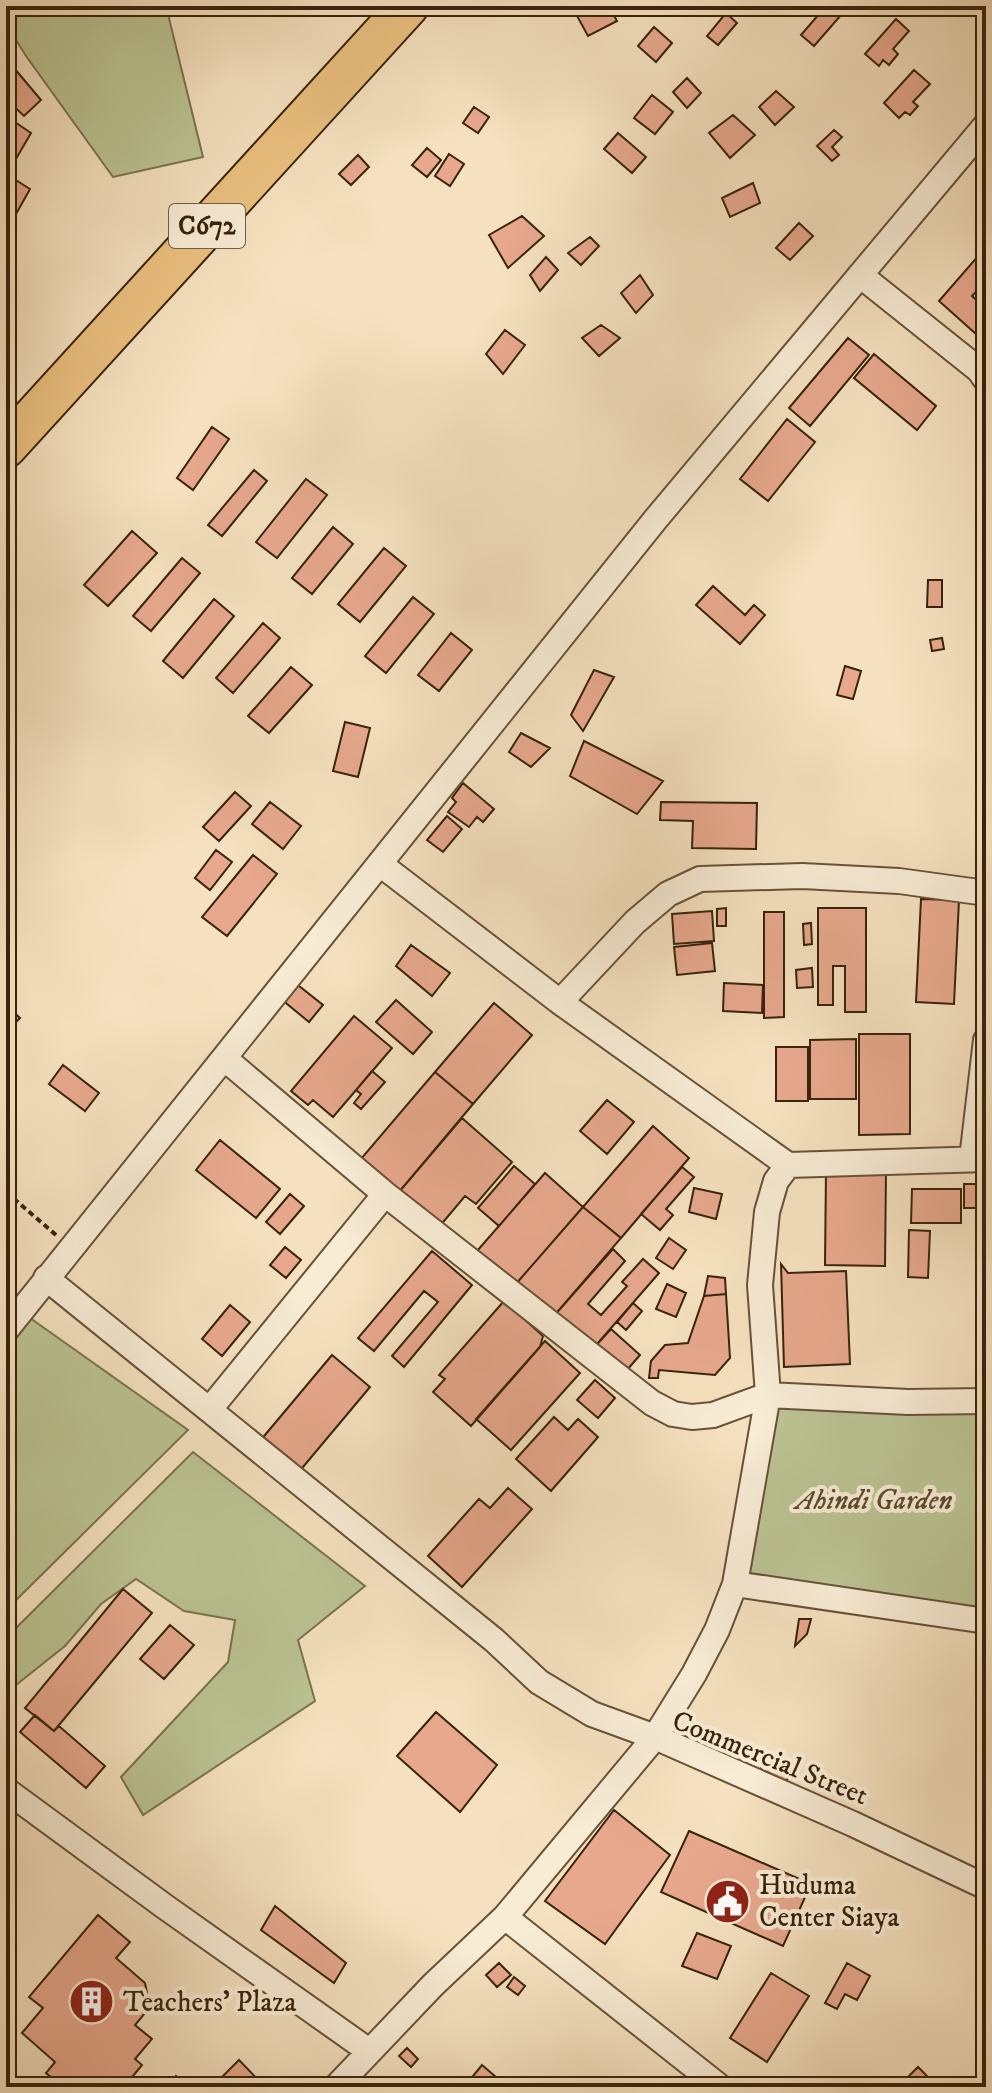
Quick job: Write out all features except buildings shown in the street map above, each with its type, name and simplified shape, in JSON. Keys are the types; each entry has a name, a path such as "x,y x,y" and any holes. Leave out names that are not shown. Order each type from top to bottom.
{"main road":[{"name":"C672","path":"6,447 408,6"}],"street":[{"path":"6,1330 646,532 986,125"},
{"path":"860,275 979,370 986,380"},
{"path":"380,864 560,1002 788,1165 979,1159 986,1040"},
{"path":"560,1002 635,922 668,894 700,879 787,876 899,881 986,893"},
{"path":"224,1058 385,1194 652,1403 673,1414 692,1417 713,1415 768,1395 908,1402 986,1401"},
{"path":"46,1278 494,1640 539,1682 592,1714 655,1737 694,1674 717,1630 735,1584 768,1395 760,1285 767,1212 776,1181 788,1165"},
{"path":"210,1409 385,1194"},
{"path":"735,1584 986,1621"},
{"name":"Commercial Street","path":"336,2087 505,1917 655,1737 853,1824 986,1887"},
{"path":"6,1790 369,2051"},
{"path":"505,1917 720,2087"}],"path":[{"path":"6,1192 72,1250"}],"green space":[{"path":"6,6 166,6 203,157 113,177 26,56 6,24"},
{"path":"23,1313 188,1430 6,1610 6,1334"},
{"name":"Ahindi Garden","path":"768,1395 986,1398 986,1621 748,1586"},
{"path":"193,1452 365,1586 298,1640 315,1701 143,1815 121,1777 228,1662 235,1620 184,1611 136,1579 101,1604 65,1646 6,1693 6,1638"}],"place":[{"name":"Huduma Center Siaya","path":"728,1901"},
{"name":"Teachers' Plaza","path":"92,2002"}]}
